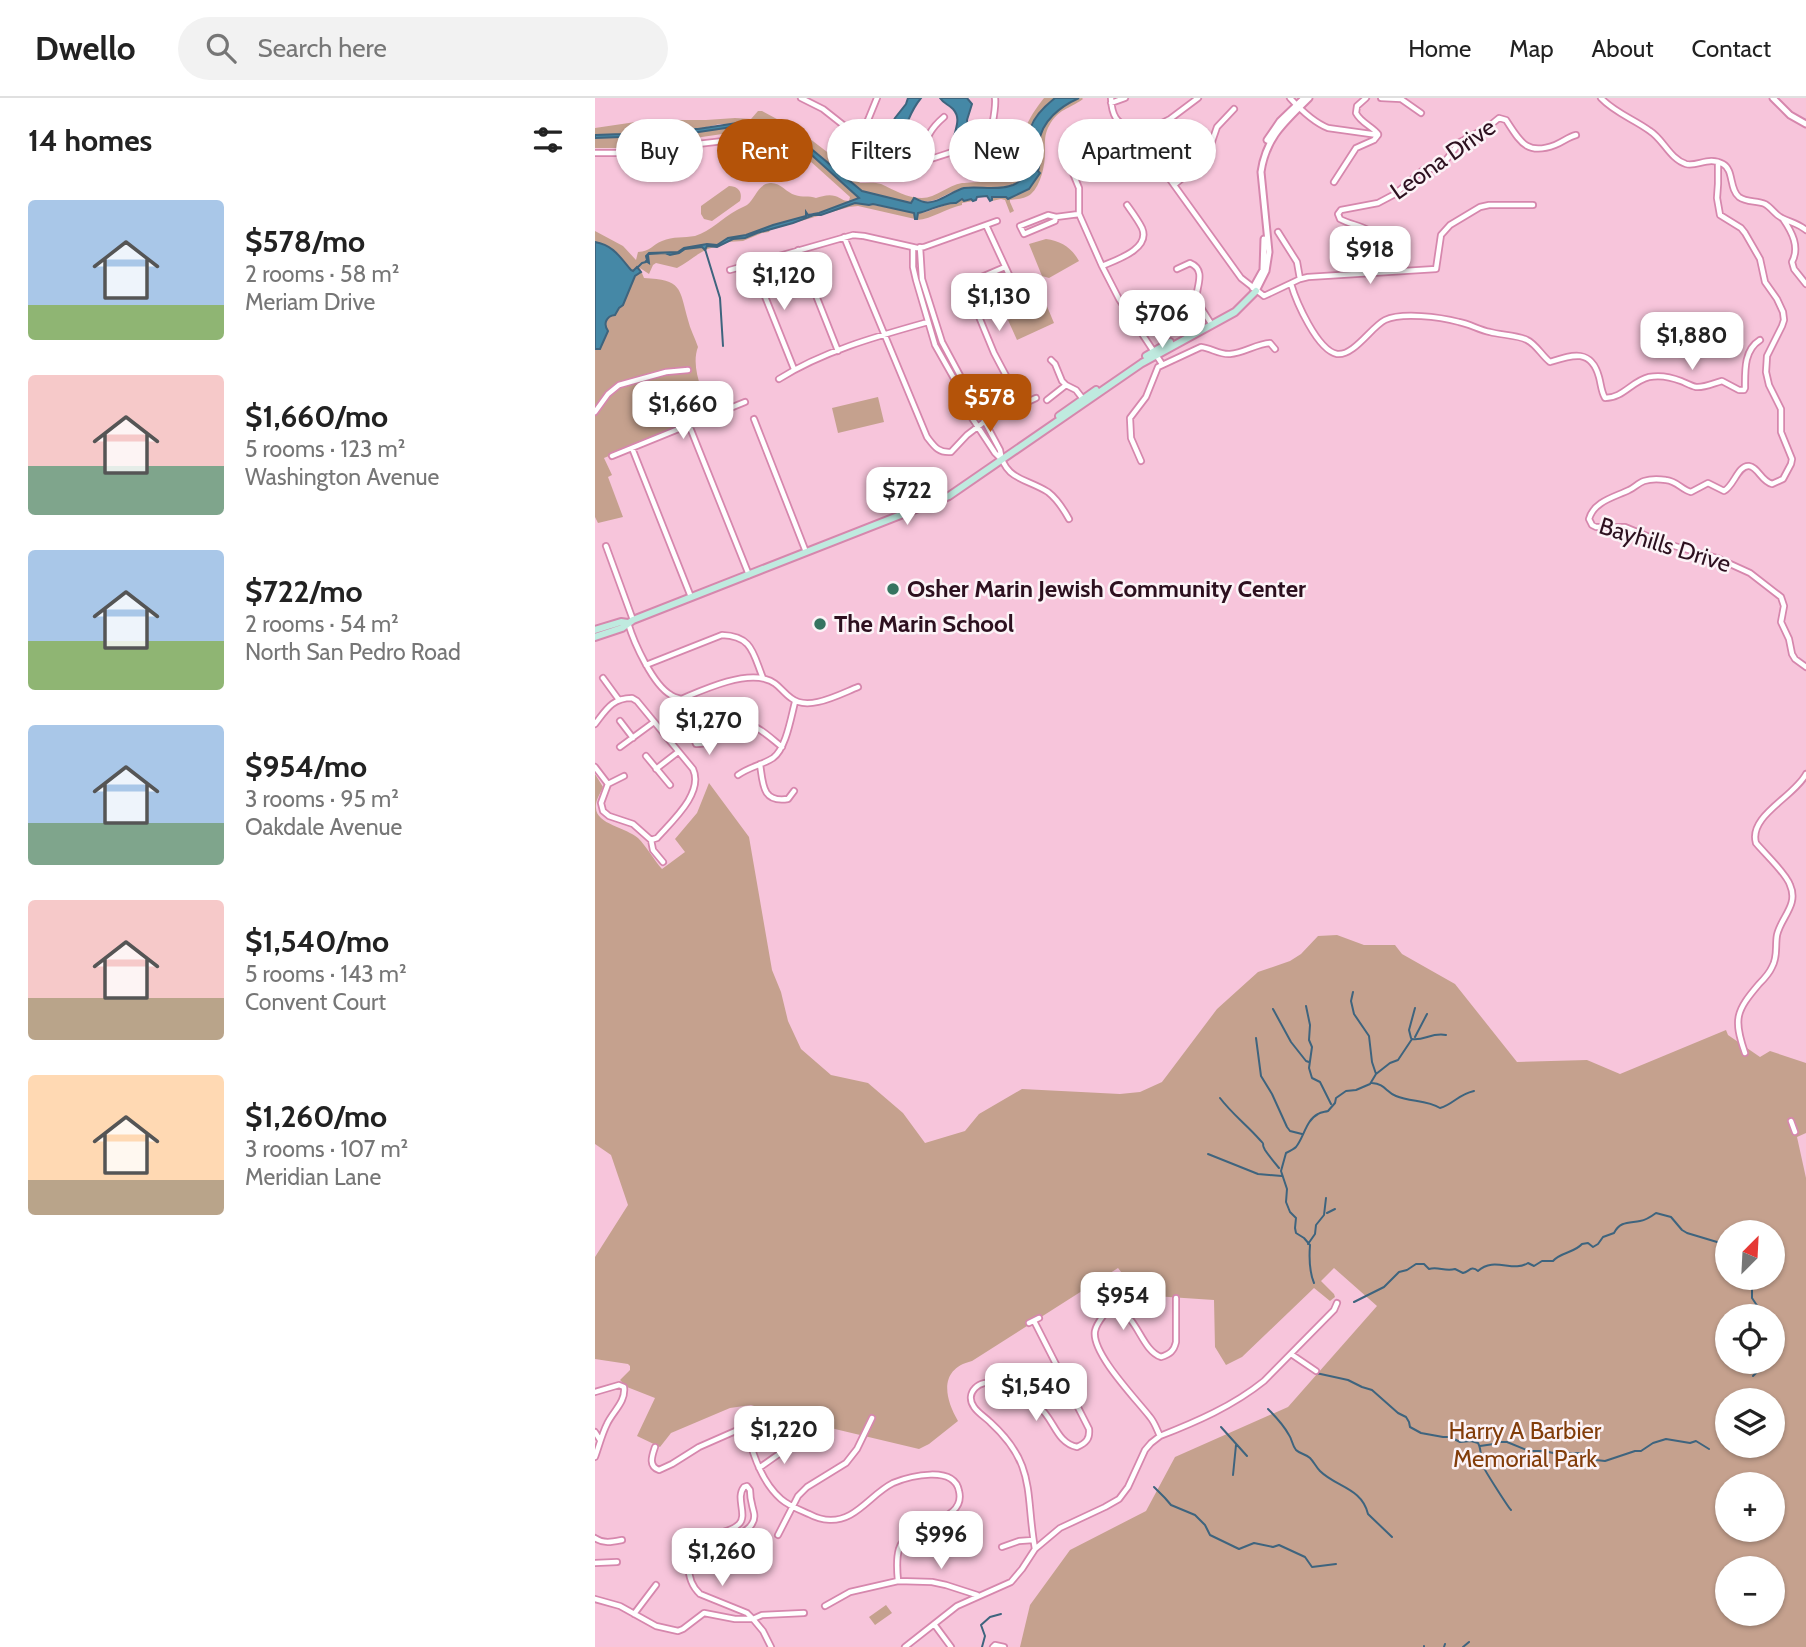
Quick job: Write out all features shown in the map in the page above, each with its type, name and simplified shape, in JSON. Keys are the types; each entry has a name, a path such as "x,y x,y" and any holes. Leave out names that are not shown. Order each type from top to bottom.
{"main road":[{"path":"595,630 630,621 692,598 949,496 1155,352 1235,312 1254,290"},
{"path":"595,637 622,628 630,621"}],"street":[{"path":"801,98 836,119"},
{"path":"868,119 877,98"},
{"path":"935,157 983,146 988,142 995,98"},
{"path":"1115,119 1111,111 1111,101 1125,98"},
{"path":"1170,119 1198,98"},
{"path":"1290,98 1321,126 1378,135"},
{"path":"1298,107 1304,98"},
{"path":"1254,290 1266,271 1269,252 1263,159 1282,123 1309,98"},
{"path":"1366,98 1357,106 1356,113 1358,118 1378,135"},
{"path":"1381,98 1401,99 1421,113"},
{"path":"1601,98 1626,118 1652,132 1682,162 1691,164 1709,160 1722,163 1727,167 1739,198 1764,203 1783,218 1803,226 1806,230"},
{"path":"1773,98 1790,115 1806,124"},
{"path":"1174,185 1206,159 1217,127 1234,109"},
{"path":"935,124 944,117"},
{"name":"Leona Drive","path":"1384,272 1383,249 1375,234 1340,219 1338,214 1341,210 1378,203 1395,194 1423,170 1437,168 1443,164 1460,142 1499,118 1506,120 1520,142 1532,148 1549,147 1576,135"},
{"path":"1334,182 1356,148 1374,140 1378,135"},
{"path":"595,153 620,153 717,142"},
{"name":"Bayhills Drive","path":"1717,162 1720,215 1745,233 1760,259 1765,282 1783,313 1782,324 1767,356 1766,372 1769,385 1781,409 1781,432 1791,464 1783,479 1772,484 1764,481 1755,469 1745,466 1729,489 1724,491 1707,483 1692,492 1670,480 1642,482 1628,491 1609,497 1594,509 1589,519 1595,527 1625,527 1664,543 1717,558 1750,573 1781,597 1784,606 1781,622 1792,654 1806,667"},
{"path":"1077,182 1079,214 1102,266 1119,299 1162,364"},
{"path":"1172,182 1241,278 1264,296 1308,277 1436,269 1441,235 1450,225 1480,207 1533,205"},
{"path":"1102,266 1140,246 1143,240 1142,229 1127,205"},
{"path":"1056,217 1055,221 1024,234 1020,226 1048,215 1056,217 1079,214"},
{"path":"1783,218 1796,245 1796,255 1792,262 1794,269 1806,284"},
{"path":"730,270 844,237 864,236 920,247 997,221"},
{"path":"986,225 1024,307"},
{"path":"1278,232 1297,262 1300,279"},
{"path":"844,237 883,335 927,437 935,449 943,453 951,452 984,422 1036,398"},
{"path":"913,247 916,280 931,321 1000,450 1003,465 1010,473 1048,492 1069,519"},
{"path":"920,247 922,279 940,355 963,394 978,427 1001,459"},
{"path":"798,250 838,351"},
{"path":"1177,269 1189,263 1198,269 1200,277 1195,298 1211,323"},
{"path":"752,264 794,369"},
{"path":"1005,267 977,279 970,285 970,295 994,354 1022,405"},
{"path":"1290,284 1299,308 1312,330 1328,349 1335,353 1340,354 1352,349 1380,323 1395,316 1459,322 1487,332 1527,340 1550,362 1579,355 1586,357 1593,363 1605,398 1613,398 1645,378 1655,376 1677,379 1693,387 1722,381 1744,390 1747,356 1760,340"},
{"path":"779,379 794,369 838,351 931,321"},
{"path":"1141,461 1131,439 1130,418 1146,397 1155,373 1162,364 1201,347 1226,354 1270,343 1275,349"},
{"path":"1051,360 1062,381 1076,390 1084,401"},
{"path":"595,412 606,395 617,387 666,372 688,370"},
{"path":"1047,400 1066,385"},
{"path":"612,456 745,402"},
{"path":"754,419 807,553"},
{"path":"689,425 749,575"},
{"path":"632,448 692,598"},
{"path":"606,546 630,621 631,636 646,665 670,695 681,699 715,685 763,678 778,684 795,702 814,703 858,687"},
{"path":"646,665 722,635 735,635 750,646 763,678"},
{"path":"603,678 619,700"},
{"path":"595,724 608,706 619,700 632,698 693,769 696,781 687,804 657,838 651,840"},
{"path":"681,699 696,744 707,744 726,728 740,724 756,726 782,747"},
{"path":"738,775 776,756 782,747 795,702"},
{"path":"620,721 633,738"},
{"path":"620,747 654,722"},
{"path":"656,769 678,752"},
{"path":"646,756 670,785"},
{"path":"760,764 764,789 772,799 788,799 794,791"},
{"path":"595,767 608,784"},
{"path":"1745,1053 1738,1025 1741,1007 1772,968 1776,959 1777,935 1791,908 1793,894 1787,879 1756,843 1755,830 1758,822 1797,786 1806,774"},
{"path":"624,776 608,784 601,803 603,811 609,816 633,824 651,840 653,850 663,862"},
{"path":"1791,1121 1795,1132"},
{"path":"1160,1436 1150,1417 1109,1366 1094,1332 1103,1316 1114,1310 1119,1311 1128,1318 1151,1352 1161,1357 1168,1355 1175,1348 1176,1342 1177,1298"},
{"path":"905,1647 957,1606 1011,1582 1035,1549 1068,1523 1119,1499 1151,1443 1160,1436 1240,1399 1264,1381 1334,1310 1337,1303"},
{"path":"1034,1321 1089,1429 1090,1436 1087,1441 1077,1447 1066,1444 1048,1416 1038,1406 994,1384 985,1382 977,1386 971,1400 974,1407 1013,1446 1022,1462 1028,1486 1035,1549"},
{"path":"1291,1354 1316,1371"},
{"path":"595,1392 619,1385 624,1387 625,1394 608,1422 595,1457"},
{"path":"778,1535 798,1496 807,1487 846,1462 857,1449 872,1418"},
{"path":"655,1447 652,1464 654,1468 663,1469 699,1447 740,1429 747,1433 755,1461 780,1498 817,1518 838,1519 851,1514 891,1484 905,1479 937,1474 950,1478 957,1484 960,1492 956,1508 948,1516 911,1533 902,1541 898,1556 898,1581"},
{"path":"595,1432 601,1441"},
{"path":"759,1468 789,1444"},
{"path":"728,1541 752,1525 754,1510 750,1504 750,1490 747,1486 740,1490 743,1518 740,1523 727,1532 704,1538 694,1546 690,1551 689,1568 693,1586 700,1594 747,1613 763,1631 771,1647"},
{"path":"595,1538 600,1542 622,1540"},
{"path":"1002,1547 1019,1541 1034,1540"},
{"path":"595,1563 617,1562"},
{"path":"825,1605 850,1592 898,1581 933,1582 977,1596"},
{"path":"634,1614 656,1585"},
{"path":"595,1599 612,1603 656,1626 678,1631 703,1613 734,1619 753,1619 762,1615 804,1613"},
{"path":"934,1624 951,1647"},
{"path":"916,1638 919,1646"},
{"path":"993,1647 1004,1647"}],"green space":[{"path":"1044,98 1055,98 1035,119 1029,119"},
{"path":"1083,99 1060,112 1049,126 1044,164 1045,125 1061,107"},
{"path":"758,111 777,119 751,119"},
{"path":"717,119 717,125 703,128 703,120"},
{"path":"616,125 616,134 595,135 595,128"},
{"path":"717,129 717,135 703,137 703,131"},
{"path":"616,137 616,148 595,148 595,138"},
{"path":"813,141 827,152 827,162 813,150"},
{"path":"813,156 827,169 827,176 813,164"},
{"path":"833,182 841,182 859,198 819,213 732,237 717,245 707,244 704,247 717,247 701,252 677,268 656,263 649,274 640,268 644,278 672,283 680,293 698,347 697,372 711,414 604,458 612,475 608,477 623,517 598,523 595,517 595,231 623,246 636,260 638,252 662,241 695,236 706,231 747,205 766,184 777,184 800,196 816,198 830,195 849,201 850,197"},
{"path":"851,182 879,183 916,198 932,196 962,183 1016,182 1006,187 965,189 933,200 918,199 911,203 862,191"},
{"path":"1032,182 1039,182 1031,194 1010,200 1014,211 1010,213 1005,200 992,201 992,197 1008,198 1029,189"},
{"path":"729,186 739,190 740,201 712,221 704,219 701,206"},
{"path":"962,199 973,201 917,220 918,213"},
{"path":"859,202 915,213 915,219 858,206 849,207 770,230 743,241 727,242 748,237 775,228 827,213"},
{"path":"1046,239 1065,246 1079,261 1049,278 1042,276 1029,244"},
{"path":"1046,304 1054,323 1017,340 1008,320"},
{"path":"878,397 884,422 838,433 832,408"},
{"name":"Harry A Barbier Memorial Park","path":"595,774 603,787 596,803 597,813 606,822 638,838 662,869 685,852 675,839 697,813 709,783 749,837 772,970 788,1021 801,1049 831,1075 868,1083 903,1113 925,1143 965,1131 979,1114 1022,1089 1120,1094 1140,1092 1162,1082 1217,1009 1258,972 1290,961 1301,954 1318,936 1337,935 1364,945 1395,945 1402,954 1455,984 1517,1062 1587,1060 1620,1074 1726,1030 1728,1035 1760,1057 1770,1051 1806,1063 1806,1133 1797,1137 1806,1178 1806,1647 1020,1647 1030,1605 1070,1550 1146,1511 1175,1457 1288,1407 1377,1306 1334,1268 1321,1281 1335,1297 1330,1301 1314,1288 1242,1357 1226,1365 1215,1347 1214,1300 1139,1295 1118,1268 954,1370 947,1385 950,1403 958,1421 919,1449 797,1420 751,1405 730,1408 671,1433 660,1447 637,1436 655,1398 627,1387 620,1380 630,1370 628,1364 595,1359 595,1257 628,1205 611,1155 595,1144"},
{"path":"886,1605 892,1613 875,1625 869,1617"}],"water":[{"path":"908,98 921,98 909,119 894,119 895,118"},
{"path":"940,98 967,98 972,104 967,119 957,119 953,109"},
{"path":"1055,98 1079,98 1059,110 1044,128 1044,119 1036,119"},
{"path":"717,126 717,129 703,131 703,128"},
{"path":"616,134 616,137 595,138 595,135"},
{"path":"813,150 827,162 827,169 813,156"},
{"path":"841,182 851,182 862,191 911,203 914,198 923,202 939,200 964,188 1001,188 1017,182 1034,182 1029,189 1008,199 992,197 990,201 987,196 977,197 973,201 962,199 918,213 917,219 914,213 855,203 745,238 733,239 717,247 707,246 705,250 702,247 685,249 679,253 670,255 649,254 649,263 646,261 646,256 649,253 678,252 684,248 717,245 728,238 806,216 806,212 808,215 819,213 859,198"},
{"path":"595,242 620,256 631,270 637,267 641,272 635,276 623,305 606,321 608,331 600,349 595,349"}],"waterway":[{"path":"705,249 720,298 723,346"},
{"path":"638,267 646,262"},
{"path":"1353,992 1351,1001 1354,1014 1369,1036 1376,1074"},
{"path":"1306,1006 1312,1047 1309,1068 1312,1078 1320,1082 1331,1104"},
{"path":"1411,1038 1409,1030 1415,1008"},
{"path":"1273,1009 1291,1042 1309,1062"},
{"path":"1415,1037 1427,1014"},
{"path":"1314,1283 1310,1245 1296,1233 1296,1218 1286,1202 1287,1189 1281,1171 1286,1153 1296,1147 1314,1117 1328,1111 1336,1098 1346,1091 1370,1084 1376,1074 1398,1060 1412,1039 1446,1035"},
{"path":"1256,1038 1261,1076 1287,1127 1290,1131 1302,1134"},
{"path":"1372,1083 1396,1096 1440,1108 1474,1091"},
{"path":"1220,1098 1263,1143 1279,1168"},
{"path":"1208,1154 1258,1174 1282,1176"},
{"path":"1308,1244 1315,1234 1316,1225 1324,1215 1326,1198"},
{"path":"1327,1213 1335,1209"},
{"path":"1354,1302 1384,1287 1399,1272 1416,1264 1424,1264 1429,1269 1455,1269 1463,1273 1472,1269 1478,1271 1490,1265 1522,1266 1528,1263 1534,1266 1542,1261 1553,1261 1582,1244 1588,1243 1593,1247 1622,1224 1644,1220 1656,1213 1671,1217 1687,1233 1715,1241"},
{"path":"1752,1290 1752,1298 1756,1304"},
{"path":"1316,1373 1348,1380 1372,1390 1406,1417 1410,1427 1421,1433 1450,1437 1460,1442 1478,1443 1483,1466 1511,1510"},
{"path":"1268,1409 1285,1428 1296,1450 1310,1458 1326,1476 1354,1493 1365,1505 1368,1514 1392,1537"},
{"path":"1221,1427 1247,1456"},
{"path":"1480,1446 1507,1442 1529,1451 1581,1453 1605,1461 1641,1451 1666,1439 1690,1443 1696,1441 1709,1449"},
{"path":"1233,1475 1236,1445"},
{"path":"1154,1487 1171,1505 1195,1515 1210,1535 1239,1549 1254,1543 1273,1547 1279,1545 1305,1557 1312,1567 1336,1564"},
{"path":"982,1647 985,1636 981,1625 990,1617 1001,1614"},
{"path":"1463,1647 1469,1642"}],"place":[{"name":"Osher Marin Jewish Community Center","path":"893,589"},
{"name":"The Marin School","path":"820,624"}]}
